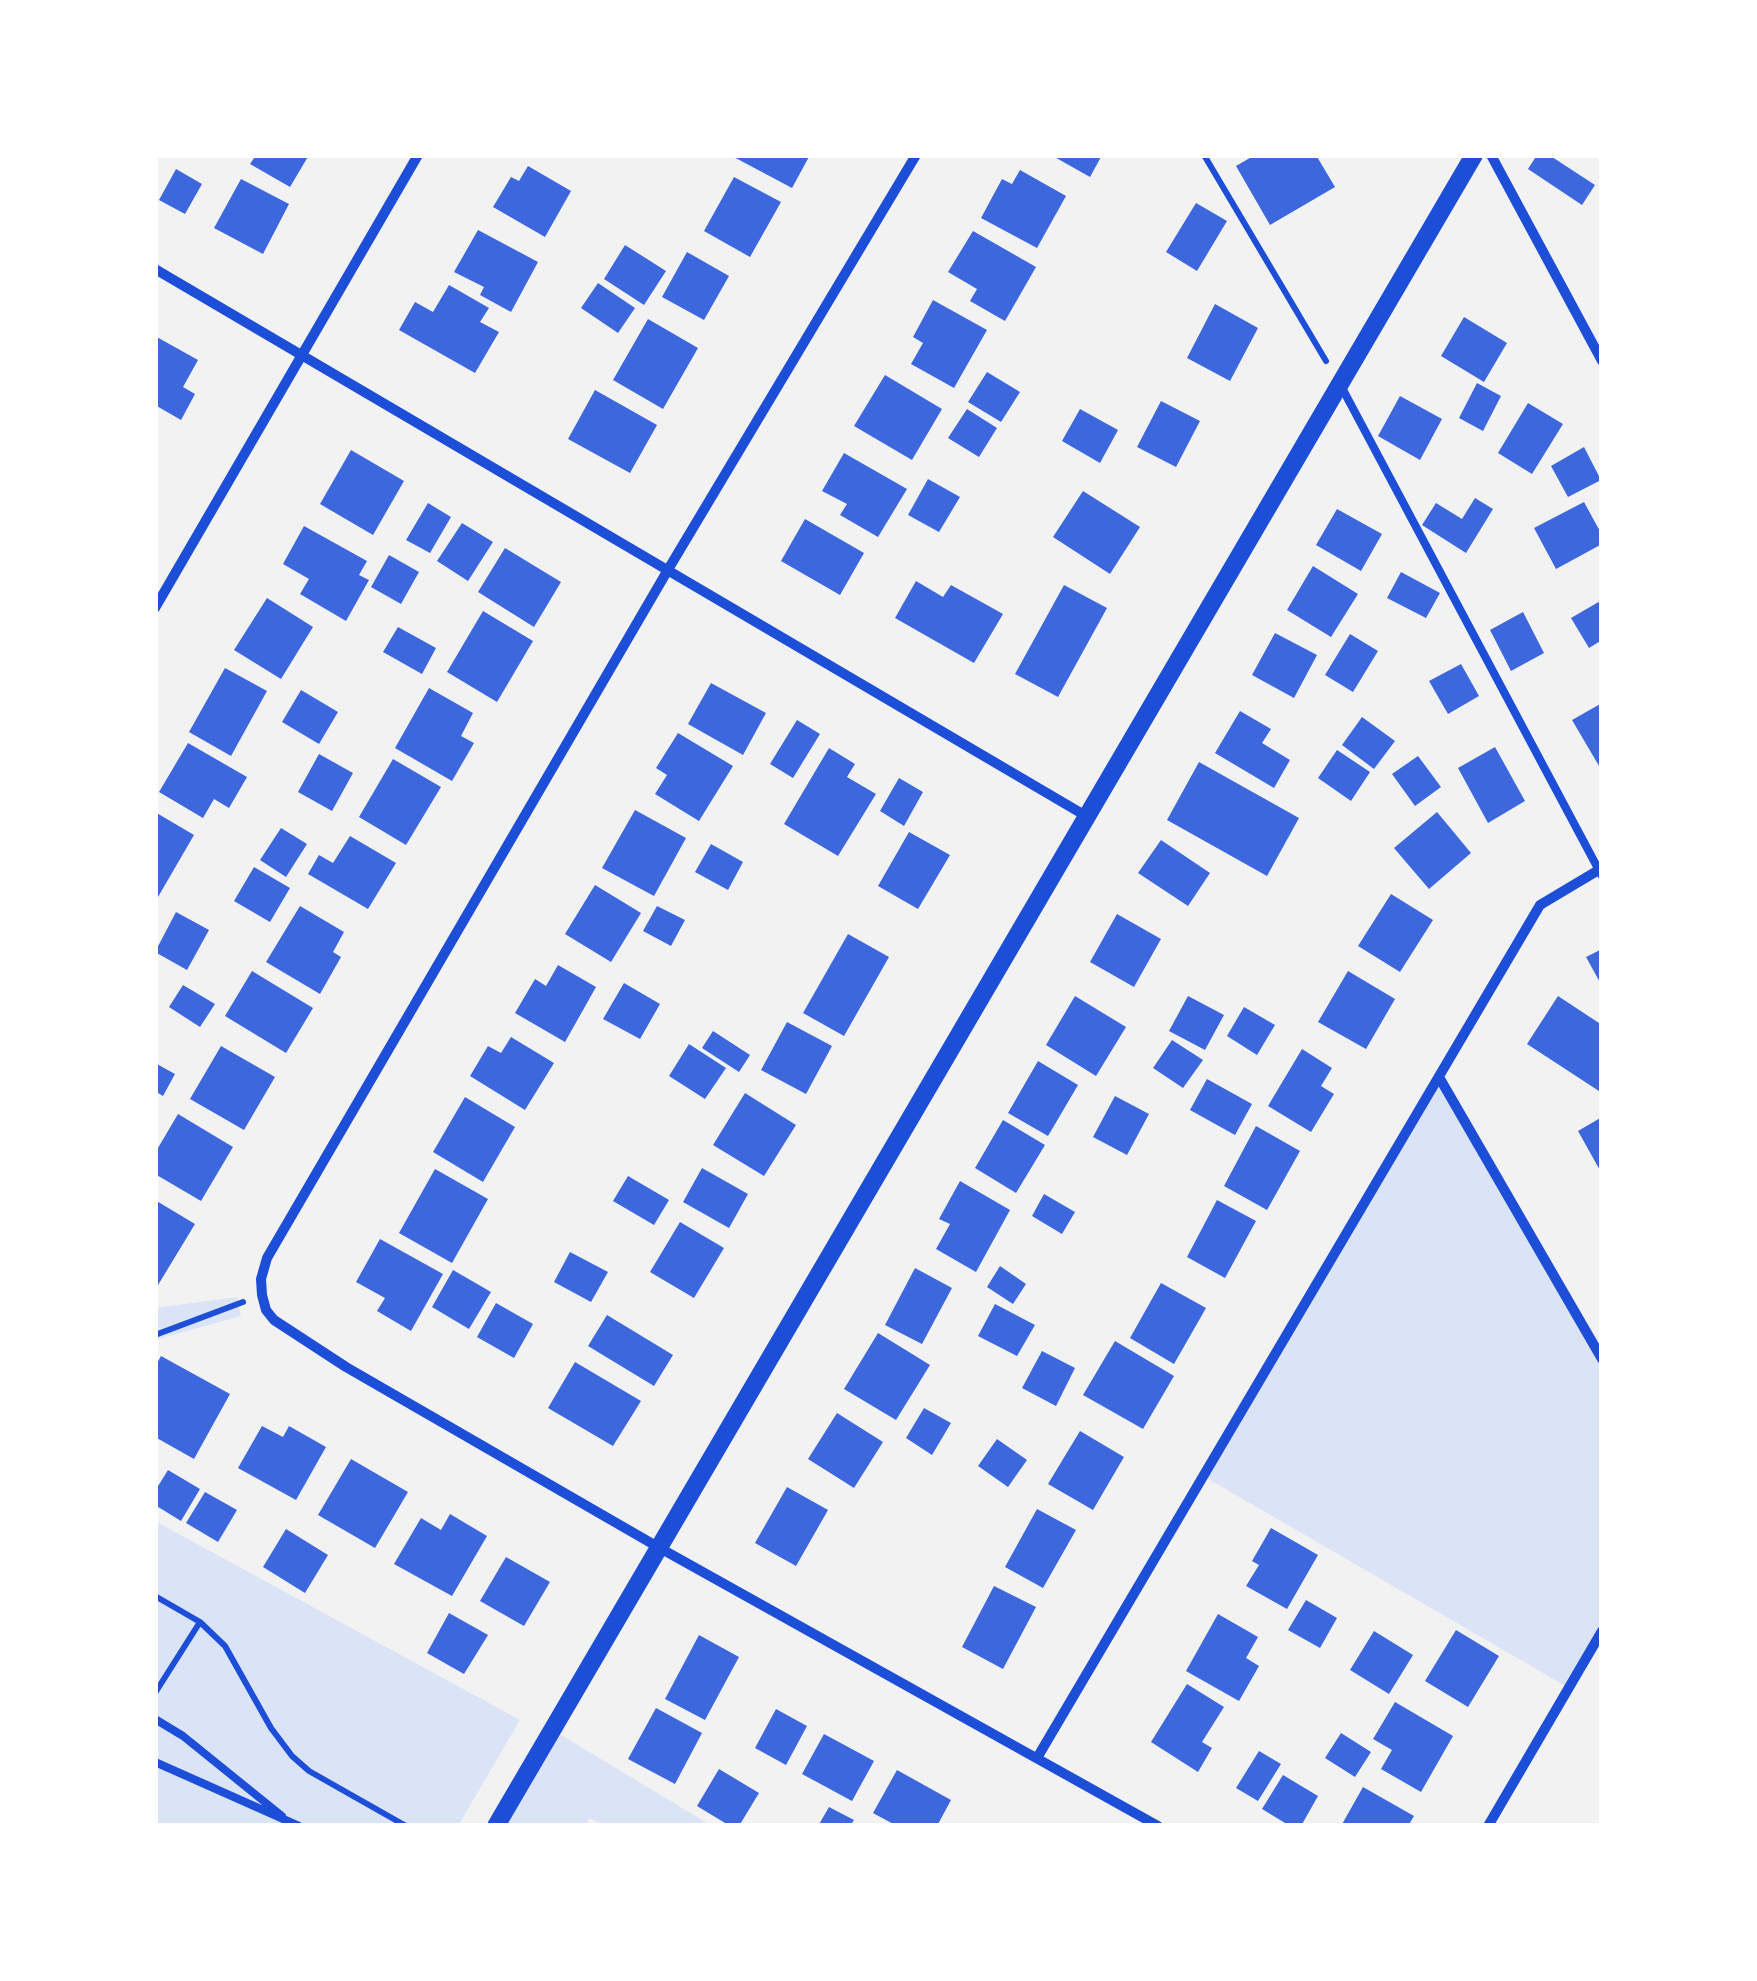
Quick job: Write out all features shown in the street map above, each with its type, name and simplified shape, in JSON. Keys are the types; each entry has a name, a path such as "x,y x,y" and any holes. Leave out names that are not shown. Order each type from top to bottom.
{"street":[{"path":"155,608 418,155"},
{"path":"916,155 669,568 267,1258 260,1279 262,1295 266,1310 287,1330 658,1547 1158,1826"},
{"path":"496,1826 1474,155"},
{"path":"1491,155 1601,354"},
{"path":"155,269 1086,816"},
{"path":"1037,1758 1540,905 1601,871"},
{"path":"1439,1077 1602,1359"},
{"path":"1488,1826 1602,1632"}],"lane":[{"path":"1340,384 1601,871"},
{"path":"155,1719 298,1826"},
{"path":"155,1762 282,1816"}],"path":[{"path":"1204,155 1340,384"},
{"path":"155,1335 262,1295"},
{"path":"155,1596 200,1622 225,1646 271,1728 292,1756 309,1771 406,1826"},
{"path":"155,1693 200,1622"}],"shaded area":[{"path":"1439,1077 1602,1359 1602,1631 1569,1688 1203,1476"},
{"path":"237,1297 241,1316 155,1340 155,1308"},
{"path":"155,1521 520,1720 458,1826 155,1826"},
{"path":"551,1729 712,1826 604,1826 590,1818 585,1826 496,1826"}],"building":[{"path":"256,155 309,155 290,187 250,164"},
{"path":"730,155 810,155 792,188"},
{"path":"1051,155 1102,155 1090,177"},
{"path":"1255,155 1316,155 1335,187 1270,225 1236,166"},
{"path":"1537,155 1549,155 1595,185 1582,205 1528,169"},
{"path":"528,166 571,191 545,237 493,207 511,177 519,181"},
{"path":"176,169 202,184 185,214 159,200"},
{"path":"1020,170 1066,196 1037,248 981,218 1002,179 1012,184"},
{"path":"734,177 781,202 750,257 704,231"},
{"path":"241,179 289,204 263,254 214,228"},
{"path":"1196,203 1227,221 1197,271 1166,252"},
{"path":"478,230 538,262 511,312 480,295 484,287 454,272"},
{"path":"973,231 1036,267 1005,321 970,301 977,289 948,272"},
{"path":"625,245 666,271 644,305 604,279"},
{"path":"687,252 729,276 704,320 662,297"},
{"path":"598,283 635,308 618,333 581,308"},
{"path":"449,285 489,308 480,322 499,332 475,373 399,330 415,302 433,312"},
{"path":"933,300 987,330 954,388 911,364 923,343 913,337"},
{"path":"1215,304 1258,328 1230,381 1187,358"},
{"path":"1464,317 1507,343 1484,382 1441,356"},
{"path":"648,319 698,348 663,409 613,380"},
{"path":"155,336 198,360 183,387 195,394 181,420 155,405"},
{"path":"987,372 1020,392 1001,422 968,402"},
{"path":"885,375 942,409 912,460 854,426"},
{"path":"1477,383 1501,396 1483,431 1459,418"},
{"path":"595,390 657,425 630,473 568,439"},
{"path":"1400,396 1442,419 1420,460 1378,436"},
{"path":"1161,401 1200,421 1176,467 1137,447"},
{"path":"1528,403 1563,424 1532,474 1498,453"},
{"path":"967,409 997,428 979,457 948,438"},
{"path":"1080,409 1118,430 1100,463 1062,441"},
{"path":"1584,447 1601,480 1568,497 1551,466"},
{"path":"351,450 404,481 373,535 320,504"},
{"path":"844,453 907,489 878,537 840,515 847,504 822,491"},
{"path":"928,479 960,497 939,532 908,515"},
{"path":"1083,491 1140,527 1110,574 1053,537"},
{"path":"1475,498 1493,509 1466,553 1422,525 1436,503 1462,519"},
{"path":"1584,502 1602,535 1602,544 1556,569 1534,528"},
{"path":"428,503 451,517 430,553 406,540"},
{"path":"1337,509 1382,534 1361,571 1316,545"},
{"path":"805,519 864,553 840,595 781,561"},
{"path":"462,523 493,542 468,581 437,561"},
{"path":"304,526 367,561 359,575 369,580 346,621 300,594 309,579 283,564"},
{"path":"505,548 561,582 534,627 478,592"},
{"path":"389,555 419,572 401,604 371,587"},
{"path":"1313,566 1358,594 1331,637 1287,610"},
{"path":"1401,572 1440,593 1426,618 1387,598"},
{"path":"916,581 943,597 951,585 1003,614 974,663 895,618"},
{"path":"1064,585 1107,608 1058,697 1015,674"},
{"path":"267,598 313,627 281,679 234,650"},
{"path":"1602,600 1602,640 1589,648 1571,618"},
{"path":"483,611 533,641 497,702 447,672"},
{"path":"1523,612 1544,653 1511,671 1490,630"},
{"path":"398,627 436,648 422,674 383,652"},
{"path":"1275,633 1317,655 1294,698 1252,675"},
{"path":"1350,634 1378,651 1353,692 1325,675"},
{"path":"1461,664 1479,696 1448,714 1429,681"},
{"path":"225,668 267,691 231,756 189,732"},
{"path":"711,683 766,713 743,755 688,724"},
{"path":"429,688 473,713 461,736 474,743 452,781 395,748"},
{"path":"301,690 338,712 319,744 282,722"},
{"path":"1602,703 1602,771 1572,720"},
{"path":"1240,711 1271,729 1262,743 1290,760 1274,788 1215,753"},
{"path":"1362,717 1395,741 1374,769 1342,745"},
{"path":"797,720 820,734 793,778 770,764"},
{"path":"678,733 733,766 699,821 655,794 667,775 656,768"},
{"path":"188,743 247,777 229,808 214,799 203,818 159,792"},
{"path":"1495,747 1525,801 1488,823 1458,768"},
{"path":"829,748 855,764 847,777 876,794 838,856 784,824"},
{"path":"1337,750 1370,772 1351,801 1318,778"},
{"path":"319,754 353,773 332,811 298,792"},
{"path":"1418,756 1441,787 1415,806 1392,774"},
{"path":"393,759 441,787 406,845 359,817"},
{"path":"1199,762 1299,818 1267,876 1167,820"},
{"path":"899,778 923,792 904,826 880,811"},
{"path":"635,810 686,838 654,896 602,868"},
{"path":"155,812 194,835 158,897 155,895"},
{"path":"1437,812 1471,853 1429,889 1394,848"},
{"path":"281,828 307,844 286,877 260,860"},
{"path":"909,832 950,855 918,909 878,886"},
{"path":"350,836 396,863 368,909 308,874 319,855 333,863"},
{"path":"1161,840 1210,873 1188,906 1138,873"},
{"path":"711,844 743,862 728,890 695,872"},
{"path":"254,867 290,888 270,922 234,901"},
{"path":"595,885 641,913 611,962 565,934"},
{"path":"1391,894 1433,920 1400,972 1358,946"},
{"path":"300,906 344,932 333,952 341,957 320,994 266,962"},
{"path":"657,906 685,920 671,946 643,931"},
{"path":"176,912 209,930 187,970 155,952"},
{"path":"1117,914 1161,939 1134,987 1090,962"},
{"path":"848,934 889,957 844,1036 803,1013"},
{"path":"1602,949 1602,986 1586,957"},
{"path":"558,965 596,987 565,1042 515,1013 535,979 546,986"},
{"path":"252,971 313,1008 286,1053 225,1016"},
{"path":"1348,971 1395,999 1366,1049 1318,1022"},
{"path":"624,983 660,1004 640,1039 603,1019"},
{"path":"183,985 215,1004 200,1027 169,1007"},
{"path":"1075,996 1126,1027 1096,1076 1046,1045"},
{"path":"1188,996 1224,1015 1205,1050 1169,1031"},
{"path":"1558,996 1602,1025 1602,1093 1527,1044"},
{"path":"1244,1007 1275,1025 1257,1055 1227,1036"},
{"path":"787,1022 832,1046 806,1094 761,1070"},
{"path":"713,1031 750,1055 739,1072 702,1048"},
{"path":"511,1037 554,1063 525,1110 470,1076 488,1046 501,1053"},
{"path":"1172,1040 1203,1060 1183,1088 1153,1068"},
{"path":"689,1044 726,1068 705,1099 669,1076"},
{"path":"221,1046 275,1077 244,1130 190,1099"},
{"path":"1302,1049 1332,1068 1321,1086 1334,1094 1311,1132 1268,1106"},
{"path":"1038,1061 1078,1085 1048,1136 1008,1113"},
{"path":"155,1063 175,1074 163,1096 155,1091"},
{"path":"1207,1079 1252,1104 1235,1135 1190,1110"},
{"path":"745,1093 796,1125 764,1176 713,1145"},
{"path":"1115,1096 1149,1114 1127,1155 1093,1137"},
{"path":"465,1097 515,1127 483,1182 433,1152"},
{"path":"178,1114 233,1147 201,1201 155,1174 155,1153"},
{"path":"1602,1117 1602,1174 1578,1131"},
{"path":"1003,1120 1045,1145 1016,1193 975,1168"},
{"path":"1256,1126 1300,1151 1267,1210 1224,1186"},
{"path":"702,1168 748,1194 729,1228 683,1202"},
{"path":"435,1169 488,1199 452,1263 399,1233"},
{"path":"628,1176 669,1200 654,1225 613,1201"},
{"path":"960,1181 1010,1210 976,1272 936,1249 950,1224 939,1219"},
{"path":"1044,1194 1075,1212 1062,1234 1032,1216"},
{"path":"155,1200 195,1224 155,1290"},
{"path":"1217,1200 1256,1221 1225,1278 1187,1257"},
{"path":"680,1222 724,1248 694,1298 650,1272"},
{"path":"380,1239 443,1274 411,1331 377,1311 385,1298 356,1282"},
{"path":"570,1252 608,1272 591,1302 554,1282"},
{"path":"1000,1266 1026,1284 1013,1304 987,1287"},
{"path":"915,1268 952,1288 922,1344 885,1325"},
{"path":"453,1270 491,1292 469,1329 432,1307"},
{"path":"1161,1283 1206,1308 1174,1364 1130,1338"},
{"path":"496,1303 533,1324 514,1358 477,1337"},
{"path":"995,1304 1035,1325 1017,1356 978,1336"},
{"path":"607,1315 673,1355 654,1386 588,1346"},
{"path":"878,1333 930,1365 896,1420 844,1389"},
{"path":"1115,1341 1174,1376 1143,1429 1083,1395"},
{"path":"1042,1351 1075,1368 1056,1406 1022,1388"},
{"path":"161,1356 230,1394 194,1459 155,1437 155,1367"},
{"path":"575,1362 641,1401 613,1446 548,1408"},
{"path":"924,1408 951,1423 932,1455 906,1438"},
{"path":"837,1413 883,1442 854,1488 808,1459"},
{"path":"262,1426 283,1437 289,1426 326,1447 296,1500 238,1468"},
{"path":"1080,1431 1124,1457 1093,1510 1048,1484"},
{"path":"997,1439 1027,1460 1008,1487 978,1466"},
{"path":"351,1459 408,1492 375,1548 318,1515"},
{"path":"168,1470 200,1489 181,1521 155,1505 155,1491"},
{"path":"787,1487 828,1510 796,1566 755,1543"},
{"path":"205,1492 237,1510 218,1542 186,1523"},
{"path":"1037,1509 1076,1530 1043,1588 1005,1567"},
{"path":"450,1514 487,1536 452,1596 394,1564 421,1518 441,1530"},
{"path":"1271,1528 1318,1555 1287,1609 1246,1586 1259,1565 1252,1561"},
{"path":"286,1529 328,1555 305,1593 263,1567"},
{"path":"506,1557 550,1582 524,1626 480,1601"},
{"path":"994,1586 1036,1607 1003,1669 962,1647"},
{"path":"1306,1600 1337,1618 1320,1648 1288,1630"},
{"path":"449,1613 488,1635 464,1674 427,1653"},
{"path":"1218,1614 1258,1637 1246,1658 1259,1666 1239,1701 1186,1671"},
{"path":"1456,1630 1499,1656 1468,1707 1425,1681"},
{"path":"1374,1631 1413,1655 1389,1694 1350,1670"},
{"path":"699,1635 739,1657 705,1720 665,1699"},
{"path":"1187,1684 1224,1707 1202,1742 1212,1748 1198,1772 1151,1742"},
{"path":"1395,1702 1453,1736 1421,1792 1381,1769 1392,1750 1373,1739"},
{"path":"656,1708 702,1733 675,1784 628,1759"},
{"path":"776,1709 807,1726 786,1765 755,1748"},
{"path":"1341,1733 1371,1752 1355,1777 1325,1758"},
{"path":"824,1734 874,1761 852,1801 802,1774"},
{"path":"1259,1751 1281,1764 1258,1801 1236,1788"},
{"path":"719,1769 759,1793 739,1826 730,1826 697,1806"},
{"path":"897,1770 951,1800 937,1826 897,1826 873,1813"},
{"path":"1283,1775 1318,1796 1301,1826 1290,1826 1262,1809"},
{"path":"1363,1787 1414,1816 1408,1826 1341,1826"},
{"path":"829,1807 854,1820 850,1826 818,1826"}]}
